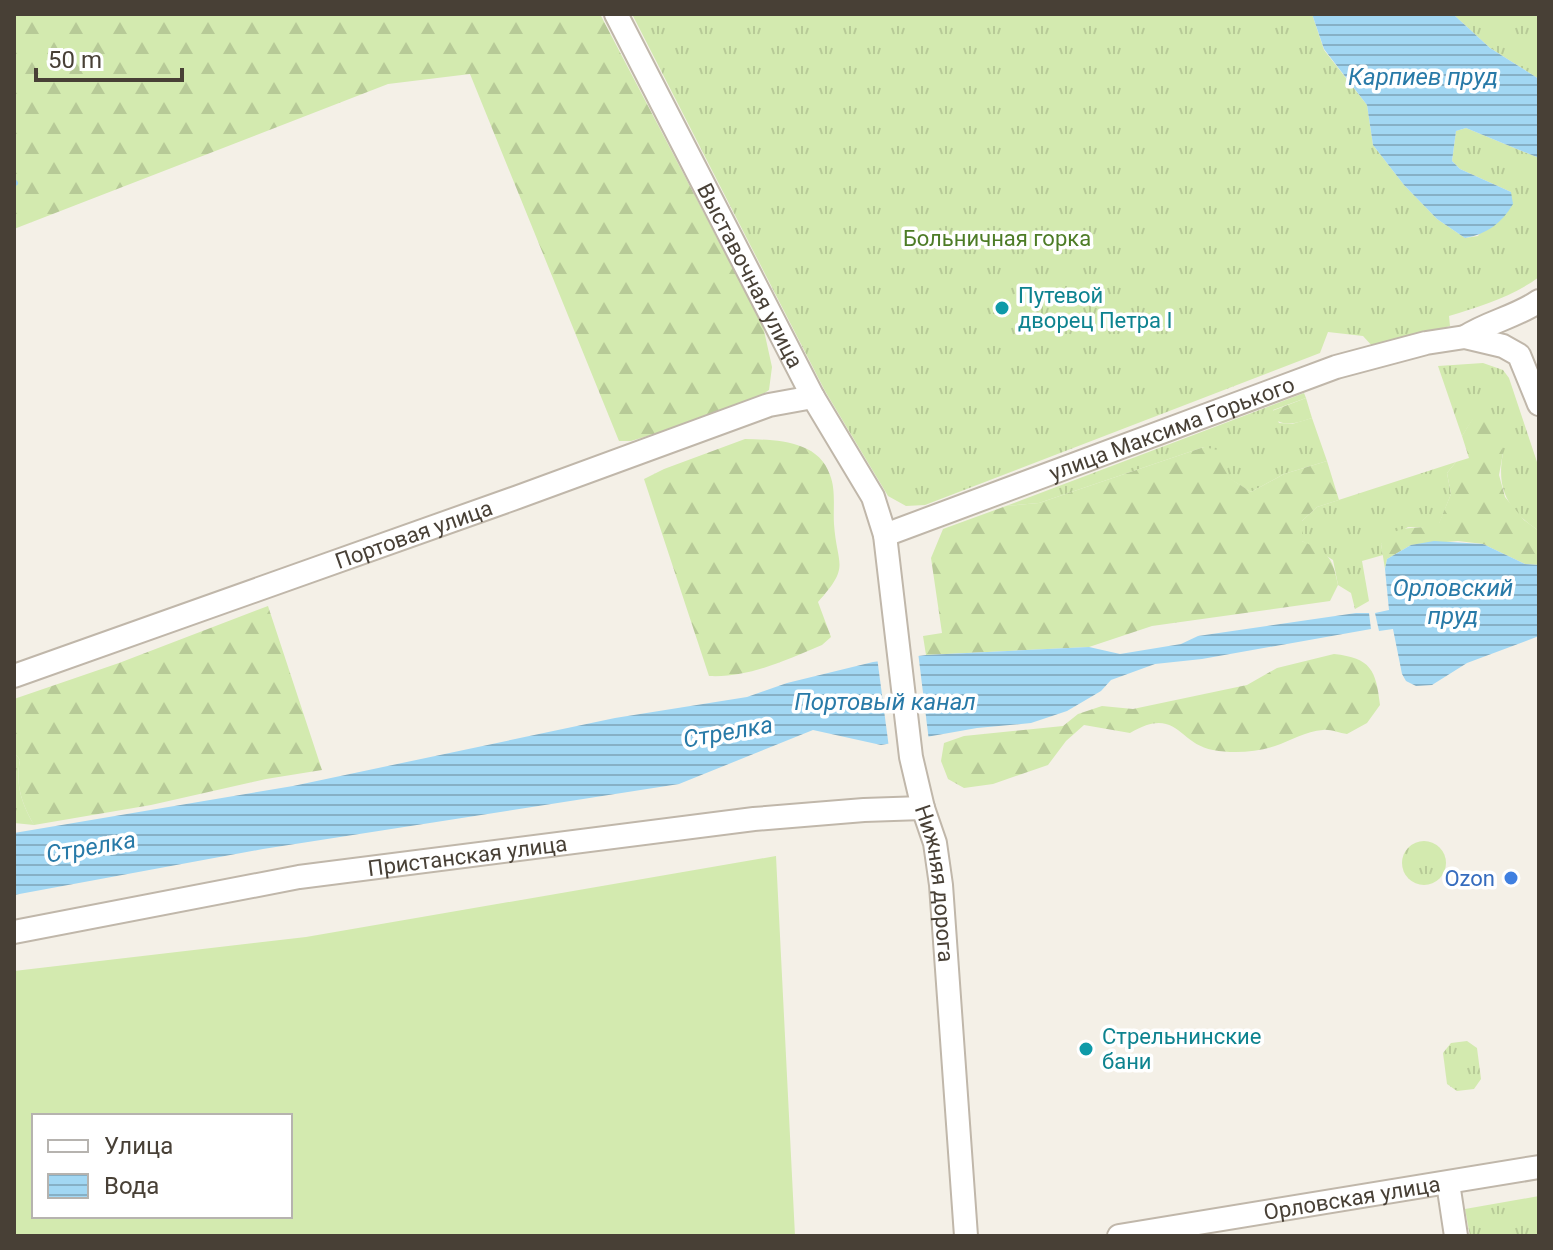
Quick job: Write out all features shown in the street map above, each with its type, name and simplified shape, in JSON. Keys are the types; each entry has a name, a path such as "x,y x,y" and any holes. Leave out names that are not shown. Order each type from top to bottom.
{"street":[{"name":"Выставочная улица","path":"616,14 813,397 873,497 885,535"},
{"path":"1465,337 1484,324 1507,318 1539,301"},
{"path":"1465,337 1503,346 1519,355 1539,404"},
{"name":"улица Максима Горького","path":"885,535 1336,367 1426,343 1465,337"},
{"name":"Портовая улица","path":"14,676 548,487 769,405 813,397"},
{"name":"Нижняя дорога","path":"885,535 911,757 923,808 933,834 941,885 966,1236"},
{"name":"Пристанская улица","path":"14,932 299,877 754,819 923,808"},
{"name":"Орловская улица","path":"1119,1236 1539,1167"},
{"path":"1448,1183 1456,1236"}],"green space":[{"path":"14,14 600,14 763,326 772,367 769,390 746,406 631,441 619,441 470,74 388,84 14,229"},
{"name":"Больничная горка","path":"632,14 1312,14 1324,50 1367,105 1373,145 1404,185 1437,219 1465,238 1478,236 1511,192 1460,169 1452,161 1456,131 1466,128 1539,158 1539,277 1484,305 1449,316 1450,326 1374,348 1363,336 1328,332 1320,353 925,505 906,506 888,496 825,391"},
{"path":"1453,14 1539,14 1539,79 1490,48"},
{"path":"1483,363 1503,370 1509,378 1539,468 1539,531 1519,515 1507,498 1501,478 1503,453 1473,419 1462,436 1438,366"},
{"path":"1304,393 1306,398 1273,410 1279,423 1292,424 1312,418 1327,461 1284,474 1251,492 1227,477 1204,447 1039,503 1006,506"},
{"path":"1306,398 1312,418 1286,423 1271,417 1272,411"},
{"path":"1473,418 1489,420 1501,431 1503,453 1499,475 1505,497 1524,520 1539,531 1539,565 1525,564 1483,544 1458,541 1411,545 1387,559 1385,569 1381,544 1388,537 1401,529 1439,523 1451,494 1447,473 1456,462 1469,458 1462,436"},
{"path":"745,439 782,442 806,448 824,463 830,475 840,565 835,580 818,602 831,637 822,645 767,667 738,674 709,676 644,479"},
{"path":"1204,447 1226,452 1228,477 1251,492 1284,474 1327,461 1339,500 1317,507 1302,521 1302,541 1324,553 1331,561 1338,585 1330,601 1152,626 1089,647 926,655 923,636 942,633 931,558 943,529 1006,506 1039,503"},
{"path":"1456,462 1447,473 1451,494 1439,524 1428,528 1408,527 1381,544 1383,555 1362,561 1369,601 1355,609 1351,593 1338,585 1333,560 1302,541 1302,521 1317,507"},
{"path":"268,606 322,770 34,825 19,786 20,760 14,752 14,699"},
{"path":"1334,654 1356,659 1369,668 1376,683 1380,705 1367,723 1347,734 1317,731 1268,748 1229,752 1201,746 1168,724 1146,725 1130,733 1084,725 1066,741 1048,765 993,784 964,788 948,779 941,761 944,743 964,736 1063,726 1078,714 1102,706 1133,709 1247,685 1277,668"},
{"path":"14,752 20,760 18,778 21,794 34,825 14,823"},
{"path":"1424,841 1439,848 1446,863 1439,878 1424,885 1409,878 1402,863 1409,848"},
{"path":"776,856 795,1236 14,1236 14,971 306,937"},
{"path":"1467,1041 1477,1048 1481,1079 1474,1089 1457,1091 1447,1084 1443,1053 1451,1043"},
{"path":"1539,1196 1539,1236 1470,1236 1465,1209"}],"water":[{"name":"Карпиев пруд","path":"1312,14 1453,14 1490,48 1539,79 1539,158 1466,128 1456,131 1452,161 1460,169 1511,192 1513,204 1499,222 1480,234 1465,238 1437,219 1404,185 1373,145 1367,105 1324,49"},
{"name":"Орловский пруд","path":"1434,541 1483,544 1525,564 1539,565 1539,636 1467,663 1432,685 1416,686 1406,681 1402,674 1393,629 1379,631 1375,613 1389,610 1387,559 1411,545"},
{"name":"Портовый канал","path":"1369,613 1371,629 1202,659 1155,664 1111,680 1101,691 1067,711 1031,723 977,728 881,745 813,730 679,784 263,849 14,895 14,833 293,786 615,718 747,697 787,683 873,662 926,655 1089,647 1120,654 1181,644 1198,636"}],"pier":[{"path":"918,652 929,741 889,748 877,657"}],"place":[{"name":"Путевой дворец Петра I","path":"1002,308"},
{"name":"Ozon","path":"1511,878"},
{"name":"Стрельнинские бани","path":"1086,1049"}],"water label":[{"name":"Стрелка","path":"728,732"},
{"name":"Стрелка","path":"91,847"}]}
